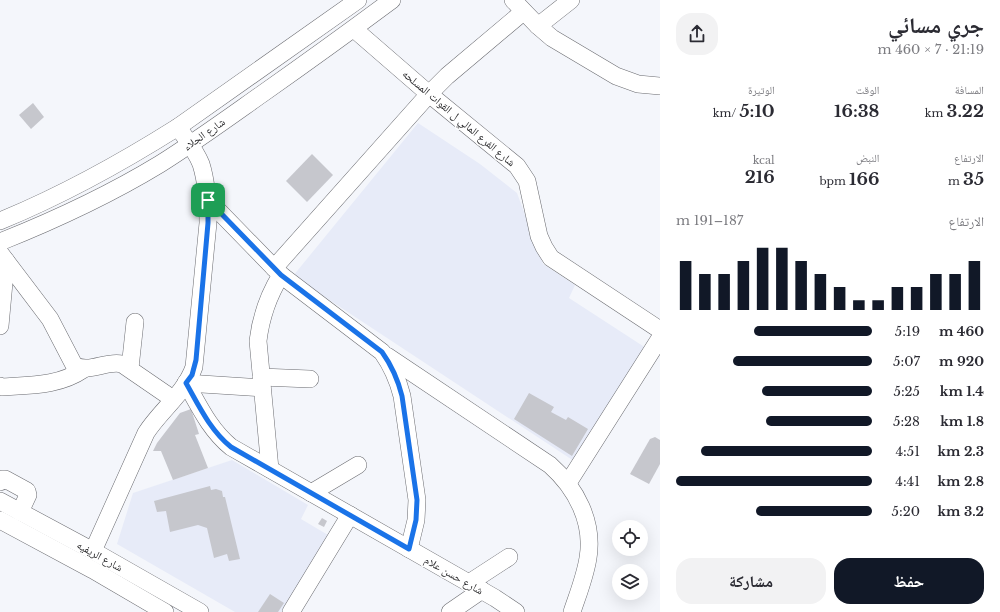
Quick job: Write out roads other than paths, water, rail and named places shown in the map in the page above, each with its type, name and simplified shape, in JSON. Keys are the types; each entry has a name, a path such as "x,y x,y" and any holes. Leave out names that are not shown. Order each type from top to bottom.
{"street":[{"name":"شارع الجلاء","path":"0,221 48,200 86,181 142,150 178,127 358,0"},
{"name":"شارع الجلاء","path":"0,242 62,216 140,175 190,144 354,29 392,0"},
{"path":"538,26 571,0"},
{"path":"270,469 258,340 260,323 278,271 429,94 518,6 552,38 616,76 638,84 660,86"},
{"name":"شارع الفرع المالي ل القوات المسلحه","path":"354,29 429,94 509,159 523,173 529,188 539,236 551,258 660,330"},
{"path":"93,551 146,433 151,424 192,375 196,360 208,223 208,200 201,164 190,144 178,127"},
{"path":"208,200 278,271 382,352 550,465 568,483 583,510 589,541 585,572 572,612"},
{"path":"0,326 3,257"},
{"path":"3,257 50,319 74,365 84,369"},
{"path":"130,368 135,322"},
{"path":"568,483 660,338"},
{"path":"382,352 389,362 399,384 417,500 416,520 409,549"},
{"path":"0,386 54,383 70,378 84,369 114,363 122,364 130,368 173,399"},
{"path":"186,383 261,383 310,378"},
{"name":"شارع حسن علام","path":"186,383 209,424 231,447 516,612"},
{"path":"311,493 358,466"},
{"path":"0,482 2,479 5,479 27,491 28,495 20,512"},
{"name":"شارع الريفيه","path":"0,501 93,551 200,612"},
{"path":"291,612 350,516"},
{"name":"شارع الريفيه","path":"0,520 93,570 165,612"},
{"path":"450,612 475,587 509,557"}]}
